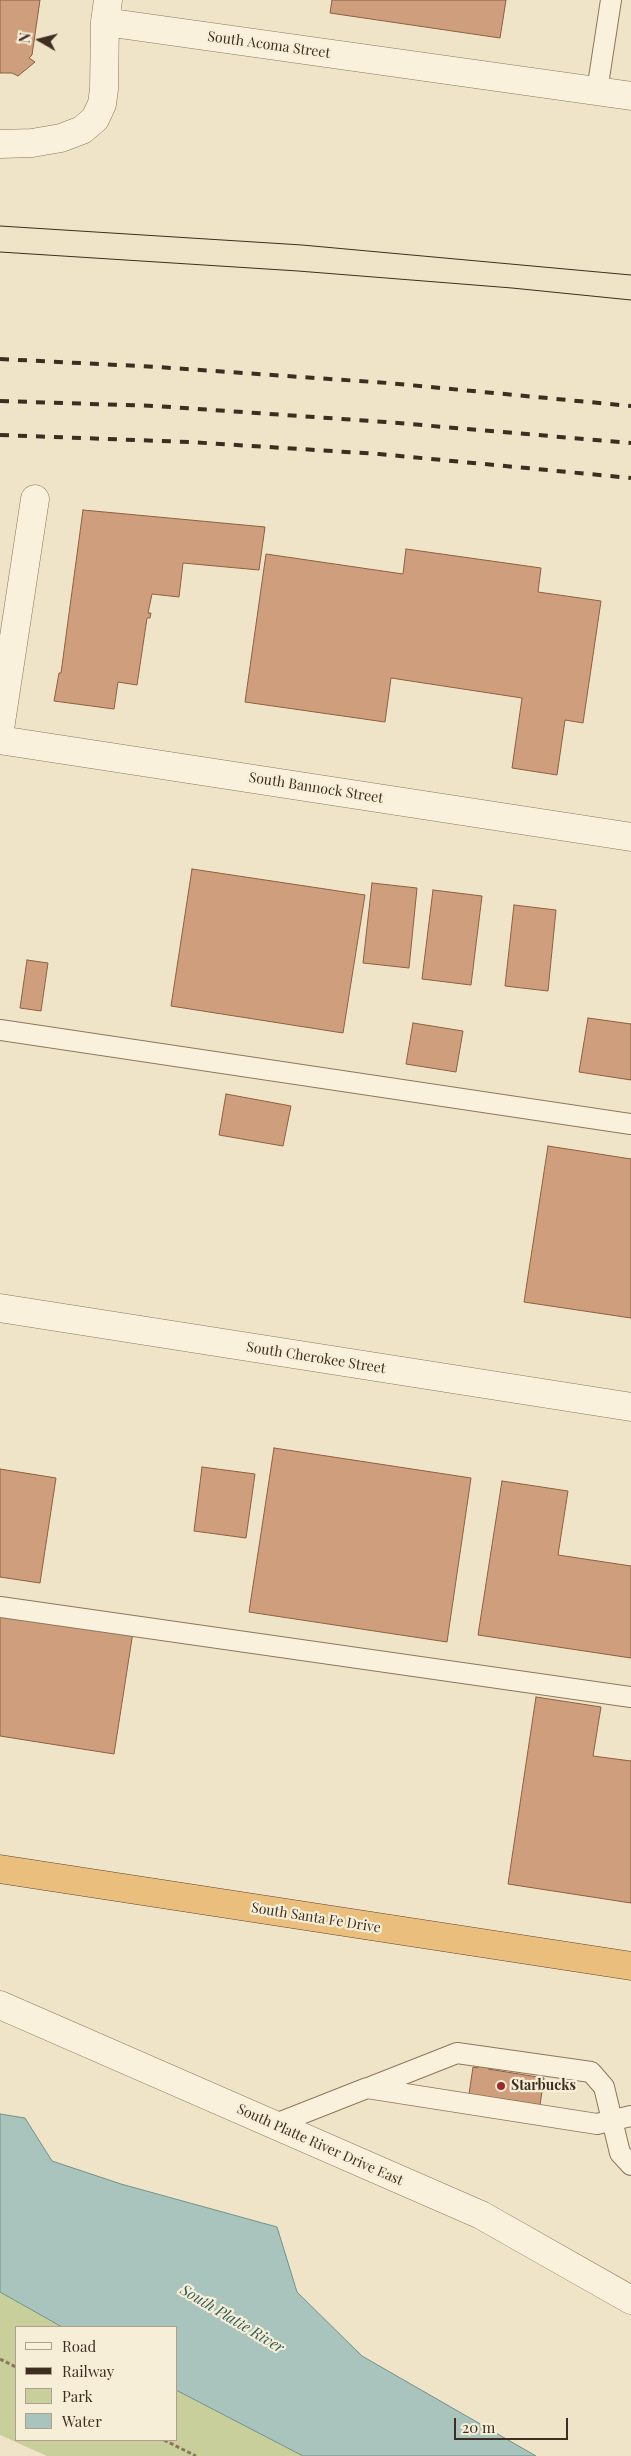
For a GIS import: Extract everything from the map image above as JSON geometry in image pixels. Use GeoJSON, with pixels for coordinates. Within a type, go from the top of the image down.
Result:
{"type":"FeatureCollection","features":[{"type":"Feature","properties":{"kind":"highway","name":"South Santa Fe Drive"},"geometry":{"type":"LineString","coordinates":[[0,1869],[631,1966]]}},
{"type":"Feature","properties":{"kind":"street","name":"South Acoma Street"},"geometry":{"type":"LineString","coordinates":[[0,144],[32,143],[61,138],[82,130],[94,119],[102,104],[104,89],[107,11],[631,96]]}},
{"type":"Feature","properties":{"kind":"street"},"geometry":{"type":"LineString","coordinates":[[0,729],[35,499]]}},
{"type":"Feature","properties":{"kind":"street","name":"South Bannock Street"},"geometry":{"type":"LineString","coordinates":[[0,740],[631,837]]}},
{"type":"Feature","properties":{"kind":"street","name":"South Cherokee Street"},"geometry":{"type":"LineString","coordinates":[[0,1308],[631,1407]]}},
{"type":"Feature","properties":{"kind":"street","name":"South Platte River Drive East"},"geometry":{"type":"LineString","coordinates":[[0,2006],[481,2215],[631,2300]]}},
{"type":"Feature","properties":{"kind":"lane"},"geometry":{"type":"LineString","coordinates":[[597,91],[611,0]]}},
{"type":"Feature","properties":{"kind":"lane"},"geometry":{"type":"LineString","coordinates":[[0,1030],[631,1124]]}},
{"type":"Feature","properties":{"kind":"lane"},"geometry":{"type":"LineString","coordinates":[[0,1607],[631,1697]]}},
{"type":"Feature","properties":{"kind":"lane"},"geometry":{"type":"LineString","coordinates":[[273,2125],[457,2053],[591,2072],[604,2087],[621,2118],[620,2153],[631,2165]]}},
{"type":"Feature","properties":{"kind":"lane"},"geometry":{"type":"LineString","coordinates":[[367,2088],[597,2124],[621,2118]]}},
{"type":"Feature","properties":{"kind":"path"},"geometry":{"type":"LineString","coordinates":[[0,2359],[15,2366]]}},
{"type":"Feature","properties":{"kind":"path"},"geometry":{"type":"LineString","coordinates":[[166,2441],[196,2456]]}},
{"type":"Feature","properties":{"kind":"green space"},"geometry":{"type":"Polygon","coordinates":[[[0,2292],[60,2326],[15,2326],[15,2441],[178,2441],[178,2391],[303,2456],[47,2456],[0,2435],[0,2292]]]}},
{"type":"Feature","properties":{"kind":"water","name":"South Platte River"},"geometry":{"type":"Polygon","coordinates":[[[0,2114],[25,2118],[52,2161],[121,2184],[277,2227],[297,2292],[362,2356],[536,2456],[303,2456],[178,2391],[178,2326],[60,2326],[0,2292],[0,2114]]]}},
{"type":"Feature","properties":{"kind":"building"},"geometry":{"type":"Polygon","coordinates":[[[0,0],[40,0],[32,55],[29,58],[35,62],[18,76],[12,73],[0,73],[0,0]]]}},
{"type":"Feature","properties":{"kind":"building"},"geometry":{"type":"Polygon","coordinates":[[[332,0],[506,0],[500,38],[330,13],[332,0]]]}},
{"type":"Feature","properties":{"kind":"building"},"geometry":{"type":"Polygon","coordinates":[[[83,510],[265,527],[259,570],[183,563],[179,597],[152,594],[148,613],[151,613],[150,618],[147,618],[137,685],[118,682],[114,709],[54,701],[59,673],[61,673],[83,510]]]}},
{"type":"Feature","properties":{"kind":"building"},"geometry":{"type":"Polygon","coordinates":[[[406,549],[541,568],[538,592],[601,601],[583,723],[565,720],[557,775],[512,768],[522,698],[391,678],[385,722],[245,702],[266,554],[403,574],[406,549]]]}},
{"type":"Feature","properties":{"kind":"building"},"geometry":{"type":"Polygon","coordinates":[[[192,869],[365,895],[343,1033],[171,1006],[192,869]]]}},
{"type":"Feature","properties":{"kind":"building"},"geometry":{"type":"Polygon","coordinates":[[[372,883],[417,888],[409,968],[363,963],[372,883]]]}},
{"type":"Feature","properties":{"kind":"building"},"geometry":{"type":"Polygon","coordinates":[[[433,890],[482,896],[471,985],[422,979],[433,890]]]}},
{"type":"Feature","properties":{"kind":"building"},"geometry":{"type":"Polygon","coordinates":[[[514,905],[556,910],[548,991],[505,986],[514,905]]]}},
{"type":"Feature","properties":{"kind":"building"},"geometry":{"type":"Polygon","coordinates":[[[27,960],[48,963],[41,1011],[20,1008],[27,960]]]}},
{"type":"Feature","properties":{"kind":"building"},"geometry":{"type":"Polygon","coordinates":[[[588,1018],[631,1024],[631,1080],[579,1072],[588,1018]]]}},
{"type":"Feature","properties":{"kind":"building"},"geometry":{"type":"Polygon","coordinates":[[[413,1023],[463,1031],[456,1072],[406,1064],[413,1023]]]}},
{"type":"Feature","properties":{"kind":"building"},"geometry":{"type":"Polygon","coordinates":[[[226,1094],[291,1106],[283,1146],[219,1135],[226,1094]]]}},
{"type":"Feature","properties":{"kind":"building"},"geometry":{"type":"Polygon","coordinates":[[[548,1146],[631,1159],[631,1318],[524,1302],[548,1146]]]}},
{"type":"Feature","properties":{"kind":"building"},"geometry":{"type":"Polygon","coordinates":[[[274,1448],[471,1478],[447,1642],[249,1612],[274,1448]]]}},
{"type":"Feature","properties":{"kind":"building"},"geometry":{"type":"Polygon","coordinates":[[[202,1467],[255,1474],[246,1538],[194,1531],[202,1467]]]}},
{"type":"Feature","properties":{"kind":"building"},"geometry":{"type":"Polygon","coordinates":[[[0,1469],[56,1478],[40,1583],[0,1577],[0,1469]]]}},
{"type":"Feature","properties":{"kind":"building"},"geometry":{"type":"Polygon","coordinates":[[[502,1481],[568,1491],[558,1555],[631,1566],[631,1658],[478,1635],[502,1481]]]}},
{"type":"Feature","properties":{"kind":"building"},"geometry":{"type":"Polygon","coordinates":[[[0,1612],[133,1632],[114,1754],[0,1736],[0,1612]]]}},
{"type":"Feature","properties":{"kind":"building"},"geometry":{"type":"Polygon","coordinates":[[[536,1697],[601,1707],[593,1756],[631,1761],[631,1903],[508,1884],[536,1697]]]}},
{"type":"Feature","properties":{"kind":"building"},"geometry":{"type":"Polygon","coordinates":[[[479,2065],[489,2067],[488,2069],[544,2078],[540,2105],[469,2094],[473,2067],[478,2068],[479,2065]]]}},
{"type":"Feature","properties":{"kind":"tram line"},"geometry":{"type":"LineString","coordinates":[[0,226],[302,245],[631,275]]}},
{"type":"Feature","properties":{"kind":"tram line"},"geometry":{"type":"LineString","coordinates":[[0,252],[298,271],[512,288],[631,300]]}},
{"type":"Feature","properties":{"kind":"railway"},"geometry":{"type":"LineString","coordinates":[[0,359],[158,367],[388,383],[631,406]]}},
{"type":"Feature","properties":{"kind":"railway"},"geometry":{"type":"LineString","coordinates":[[0,401],[156,406],[386,422],[631,443]]}},
{"type":"Feature","properties":{"kind":"railway"},"geometry":{"type":"LineString","coordinates":[[0,435],[189,442],[379,454],[631,478]]}},
{"type":"Feature","properties":{"kind":"place","name":"Starbucks"},"geometry":{"type":"Point","coordinates":[501,2086]}}]}
